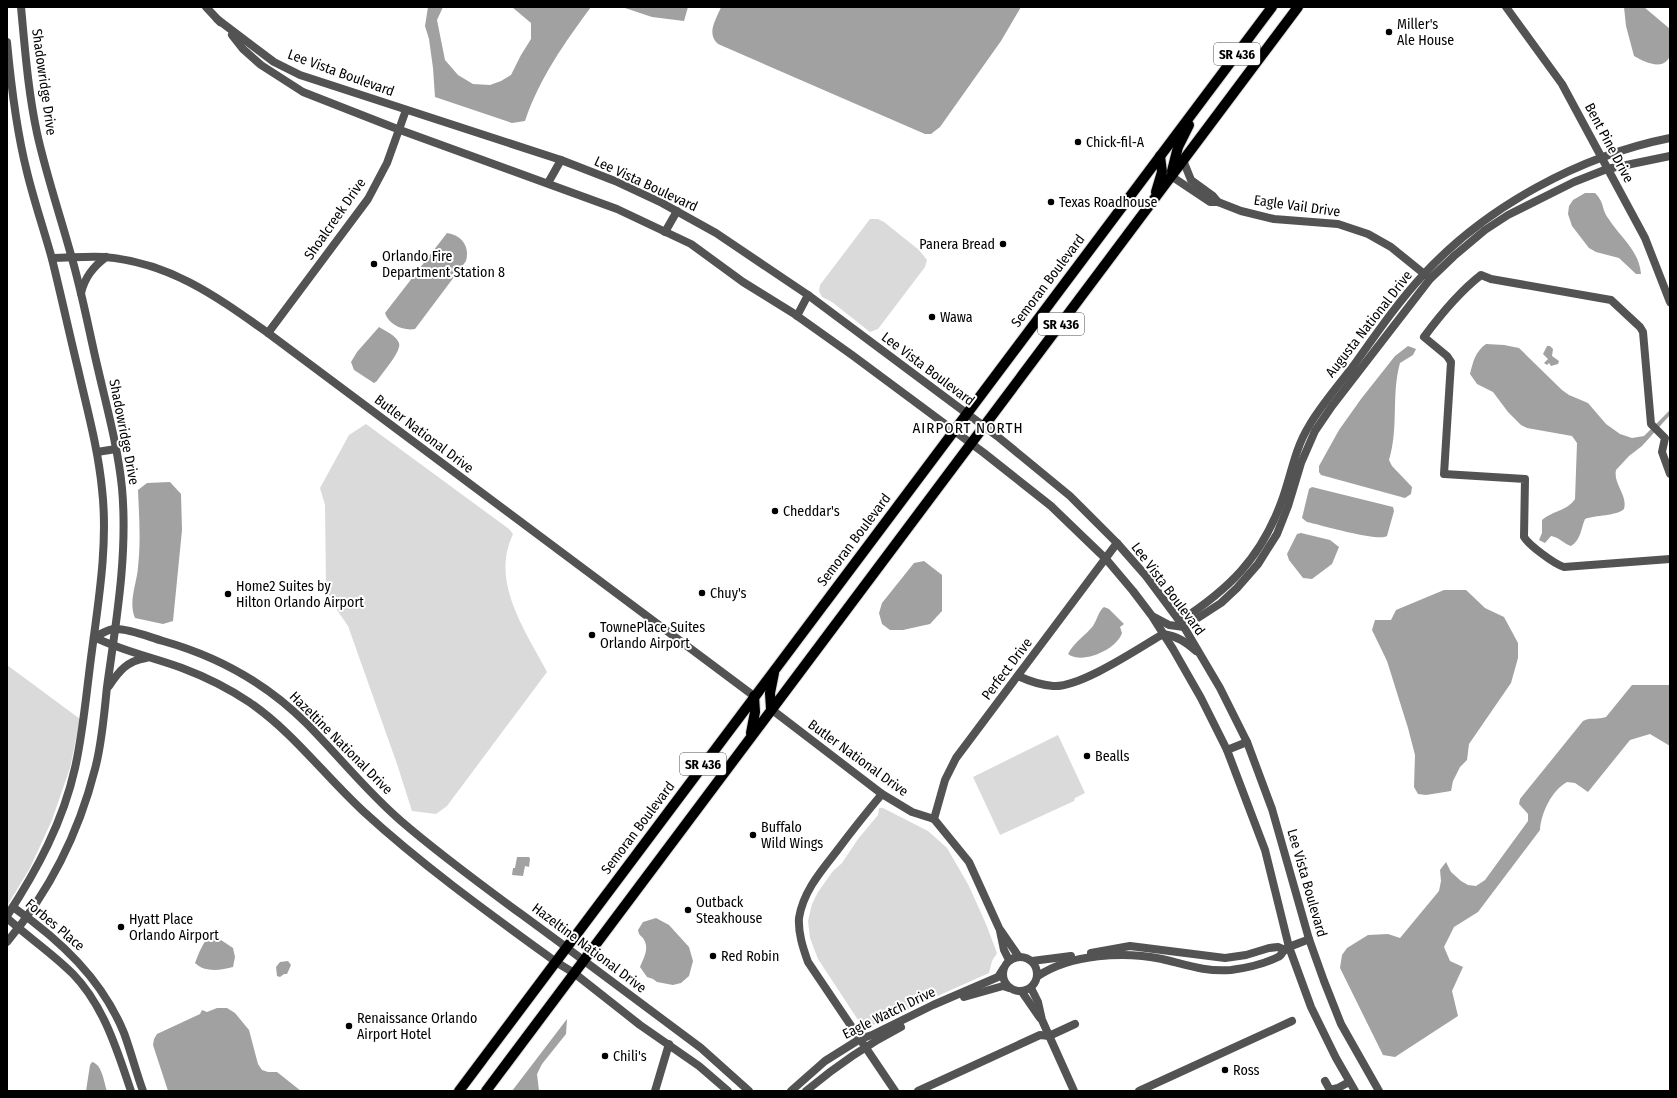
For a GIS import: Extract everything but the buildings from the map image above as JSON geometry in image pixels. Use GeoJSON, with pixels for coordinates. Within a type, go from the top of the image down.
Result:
{"type":"FeatureCollection","features":[{"type":"Feature","properties":{"kind":"main road","name":"Semoran Boulevard"},"geometry":{"type":"LineString","coordinates":[[460,1091],[754,696],[1272,7]]}},
{"type":"Feature","properties":{"kind":"main road","name":"SR 436"},"geometry":{"type":"LineString","coordinates":[[486,1091],[1298,7]]}},
{"type":"Feature","properties":{"kind":"main road"},"geometry":{"type":"LineString","coordinates":[[1171,176],[1178,147],[1202,100]]}},
{"type":"Feature","properties":{"kind":"main road"},"geometry":{"type":"LineString","coordinates":[[1150,205],[1159,185],[1162,172],[1160,156]]}},
{"type":"Feature","properties":{"kind":"main road"},"geometry":{"type":"LineString","coordinates":[[771,709],[770,693],[776,668]]}},
{"type":"Feature","properties":{"kind":"main road"},"geometry":{"type":"LineString","coordinates":[[750,737],[755,712],[754,696]]}},
{"type":"Feature","properties":{"kind":"street","name":"Shadowridge Drive"},"geometry":{"type":"LineString","coordinates":[[7,942],[27,917],[61,860],[90,789],[100,743],[113,647],[122,564],[124,526],[122,488],[116,449],[81,294],[38,136],[30,99],[22,7]]}},
{"type":"Feature","properties":{"kind":"street","name":"Lee Vista Boulevard"},"geometry":{"type":"LineString","coordinates":[[206,7],[243,49],[261,65],[289,84],[315,98],[617,209],[691,244],[743,282],[797,316],[852,355],[971,443],[1051,506],[1106,559],[1152,616],[1195,685],[1227,750],[1265,850],[1287,949],[1311,1007],[1355,1091]]}},
{"type":"Feature","properties":{"kind":"street","name":"Bent Pine Drive"},"geometry":{"type":"LineString","coordinates":[[1506,7],[1562,84],[1645,238],[1670,302]]}},
{"type":"Feature","properties":{"kind":"street","name":"Lee Vista Boulevard"},"geometry":{"type":"LineString","coordinates":[[217,19],[274,62],[300,75],[561,160],[615,181],[677,211],[760,261],[808,295],[984,426],[1070,496],[1117,543],[1146,576],[1182,624],[1220,688],[1247,742],[1272,809],[1309,939],[1341,1024],[1379,1091]]}},
{"type":"Feature","properties":{"kind":"street"},"geometry":{"type":"LineString","coordinates":[[7,42],[13,97],[22,152],[52,258],[97,452],[102,490],[104,526],[94,637],[80,745],[60,818],[43,856],[7,917]]}},
{"type":"Feature","properties":{"kind":"street","name":"Shoalcreek Drive"},"geometry":{"type":"LineString","coordinates":[[268,333],[368,199],[387,163],[406,110]]}},
{"type":"Feature","properties":{"kind":"street","name":"Augusta National Drive"},"geometry":{"type":"LineString","coordinates":[[1182,624],[1221,603],[1237,588],[1258,564],[1277,534],[1288,506],[1301,463],[1315,431],[1427,276],[1452,247],[1486,220],[1542,184],[1639,144],[1670,138]]}},
{"type":"Feature","properties":{"kind":"street","name":"Augusta National Drive"},"geometry":{"type":"LineString","coordinates":[[1427,276],[1485,230],[1508,215],[1574,182],[1607,168],[1670,156]]}},
{"type":"Feature","properties":{"kind":"street"},"geometry":{"type":"LineString","coordinates":[[548,183],[561,160]]}},
{"type":"Feature","properties":{"kind":"street","name":"Eagle Vail Drive"},"geometry":{"type":"LineString","coordinates":[[1183,160],[1191,180],[1214,196],[1218,202]]}},
{"type":"Feature","properties":{"kind":"street","name":"Eagle Vail Drive"},"geometry":{"type":"LineString","coordinates":[[1171,176],[1210,202],[1218,202],[1241,211],[1274,219],[1338,224],[1368,234],[1388,246],[1427,276]]}},
{"type":"Feature","properties":{"kind":"street"},"geometry":{"type":"LineString","coordinates":[[665,232],[677,211]]}},
{"type":"Feature","properties":{"kind":"street","name":"Butler National Drive"},"geometry":{"type":"LineString","coordinates":[[52,258],[106,257],[142,264],[174,274],[217,297],[268,333],[754,696]]}},
{"type":"Feature","properties":{"kind":"street"},"geometry":{"type":"LineString","coordinates":[[81,294],[83,285],[90,272],[106,257]]}},
{"type":"Feature","properties":{"kind":"street"},"geometry":{"type":"LineString","coordinates":[[1670,474],[1662,452],[1665,438],[1651,424],[1643,332],[1640,327],[1611,300],[1491,279],[1481,275],[1453,300],[1424,337],[1447,356],[1451,362],[1444,474],[1525,479],[1524,537],[1527,543],[1558,565],[1564,567],[1670,559]]}},
{"type":"Feature","properties":{"kind":"street"},"geometry":{"type":"LineString","coordinates":[[797,316],[808,295]]}},
{"type":"Feature","properties":{"kind":"street"},"geometry":{"type":"LineString","coordinates":[[97,452],[116,449]]}},
{"type":"Feature","properties":{"kind":"street","name":"Perfect Drive"},"geometry":{"type":"LineString","coordinates":[[934,819],[945,780],[956,758],[1117,543]]}},
{"type":"Feature","properties":{"kind":"street"},"geometry":{"type":"LineString","coordinates":[[1152,616],[1169,625],[1182,624]]}},
{"type":"Feature","properties":{"kind":"street"},"geometry":{"type":"LineString","coordinates":[[94,637],[115,628]]}},
{"type":"Feature","properties":{"kind":"street","name":"Hazeltine National Drive"},"geometry":{"type":"LineString","coordinates":[[115,628],[172,643],[203,654],[243,674],[272,694],[305,722],[368,789],[398,818],[437,851],[701,1048],[749,1091]]}},
{"type":"Feature","properties":{"kind":"street"},"geometry":{"type":"LineString","coordinates":[[1018,676],[1030,681],[1054,686],[1073,683],[1103,669],[1164,634],[1172,635],[1185,641],[1202,656]]}},
{"type":"Feature","properties":{"kind":"street","name":"Hazeltine National Drive"},"geometry":{"type":"LineString","coordinates":[[94,637],[113,647],[182,668],[207,678],[231,691],[259,710],[285,731],[332,781],[387,833],[433,871],[556,962],[574,973],[640,1025],[669,1044],[698,1066],[728,1091]]}},
{"type":"Feature","properties":{"kind":"street"},"geometry":{"type":"LineString","coordinates":[[107,687],[125,666],[133,661],[146,657]]}},
{"type":"Feature","properties":{"kind":"street","name":"Butler National Drive"},"geometry":{"type":"LineString","coordinates":[[771,709],[882,794],[912,812],[934,819]]}},
{"type":"Feature","properties":{"kind":"street"},"geometry":{"type":"LineString","coordinates":[[1227,750],[1247,742]]}},
{"type":"Feature","properties":{"kind":"street"},"geometry":{"type":"LineString","coordinates":[[882,794],[861,819],[815,881],[803,902],[799,918],[800,939],[808,962],[895,1091]]}},
{"type":"Feature","properties":{"kind":"street"},"geometry":{"type":"LineString","coordinates":[[934,819],[969,862],[999,928],[1020,957]]}},
{"type":"Feature","properties":{"kind":"street","name":"Forbes Place"},"geometry":{"type":"LineString","coordinates":[[13,907],[51,935],[73,955],[105,997],[124,1034],[143,1091]]}},
{"type":"Feature","properties":{"kind":"street","name":"Forbes Place"},"geometry":{"type":"LineString","coordinates":[[7,917],[18,928],[61,963],[88,992],[108,1027],[131,1091]]}},
{"type":"Feature","properties":{"kind":"street"},"geometry":{"type":"LineString","coordinates":[[999,928],[1004,950],[1009,960],[1020,957],[1032,961],[1130,946],[1225,958],[1246,955],[1269,948],[1278,947],[1287,949]]}},
{"type":"Feature","properties":{"kind":"street"},"geometry":{"type":"LineString","coordinates":[[1042,1020],[1022,992],[1031,988],[1038,976],[1049,968],[1073,960],[1128,955],[1160,959],[1207,971],[1231,970],[1250,967],[1280,956],[1287,949],[1309,939]]}},
{"type":"Feature","properties":{"kind":"street","name":"Eagle Watch Drive"},"geometry":{"type":"LineString","coordinates":[[792,1091],[825,1061],[860,1039],[872,1035],[933,1005],[998,978],[1009,960]]}},
{"type":"Feature","properties":{"kind":"street"},"geometry":{"type":"LineString","coordinates":[[1032,961],[1037,970],[1038,976]]}},
{"type":"Feature","properties":{"kind":"street"},"geometry":{"type":"LineString","coordinates":[[1003,969],[1003,980],[1009,988]]}},
{"type":"Feature","properties":{"kind":"street","name":"Eagle Watch Drive"},"geometry":{"type":"LineString","coordinates":[[806,1091],[828,1072],[865,1047],[933,1010],[960,998],[1003,986],[1022,992]]}},
{"type":"Feature","properties":{"kind":"street"},"geometry":{"type":"LineString","coordinates":[[1031,988],[1038,1002],[1042,1020],[1074,1091]]}},
{"type":"Feature","properties":{"kind":"street"},"geometry":{"type":"LineString","coordinates":[[1139,1091],[1292,1021]]}},
{"type":"Feature","properties":{"kind":"street"},"geometry":{"type":"LineString","coordinates":[[918,1091],[1040,1035],[1049,1036],[1075,1024]]}},
{"type":"Feature","properties":{"kind":"street"},"geometry":{"type":"LineString","coordinates":[[654,1091],[669,1044]]}},
{"type":"Feature","properties":{"kind":"street"},"geometry":{"type":"LineString","coordinates":[[1325,1082],[1329,1090],[1338,1088],[1349,1082]]}},
{"type":"Feature","properties":{"kind":"shaded area"},"geometry":{"type":"Polygon","coordinates":[[[428,7],[443,7],[437,20],[445,60],[458,75],[473,84],[490,85],[511,75],[531,39],[531,23],[512,7],[591,7],[562,47],[545,76],[525,121],[512,123],[435,97],[429,39],[425,26],[428,7]]]}},
{"type":"Feature","properties":{"kind":"shaded area"},"geometry":{"type":"Polygon","coordinates":[[[622,7],[688,7],[684,21],[652,17],[622,7]]]}},
{"type":"Feature","properties":{"kind":"shaded area"},"geometry":{"type":"Polygon","coordinates":[[[721,7],[1021,7],[1001,41],[940,127],[931,134],[925,134],[718,44],[714,40],[712,31],[721,7]]]}},
{"type":"Feature","properties":{"kind":"shaded area"},"geometry":{"type":"Polygon","coordinates":[[[1624,7],[1644,7],[1670,29],[1671,52],[1664,63],[1648,63],[1634,56],[1626,26],[1624,7]]]}},
{"type":"Feature","properties":{"kind":"shaded area"},"geometry":{"type":"Polygon","coordinates":[[[1585,193],[1595,193],[1598,197],[1608,218],[1637,258],[1640,265],[1641,274],[1636,274],[1619,258],[1596,252],[1589,248],[1572,226],[1568,214],[1569,206],[1573,200],[1585,193]]]}},
{"type":"Feature","properties":{"kind":"shaded area"},"geometry":{"type":"Polygon","coordinates":[[[870,219],[878,219],[884,222],[919,250],[927,260],[925,267],[878,329],[870,332],[832,302],[822,297],[819,291],[820,285],[870,219]]]}},
{"type":"Feature","properties":{"kind":"shaded area"},"geometry":{"type":"Polygon","coordinates":[[[447,233],[457,236],[464,242],[467,251],[466,261],[415,329],[401,328],[393,324],[385,313],[447,233]]]}},
{"type":"Feature","properties":{"kind":"shaded area"},"geometry":{"type":"Polygon","coordinates":[[[379,327],[398,340],[399,347],[391,362],[374,383],[354,370],[351,362],[357,352],[379,327]]]}},
{"type":"Feature","properties":{"kind":"shaded area"},"geometry":{"type":"Polygon","coordinates":[[[1486,344],[1519,348],[1562,390],[1569,395],[1588,403],[1606,424],[1620,434],[1632,438],[1644,436],[1670,410],[1670,415],[1642,446],[1629,456],[1616,470],[1617,480],[1624,499],[1624,509],[1616,513],[1585,519],[1577,541],[1571,546],[1551,536],[1545,543],[1539,540],[1542,533],[1542,520],[1564,509],[1575,499],[1577,443],[1572,436],[1527,428],[1521,425],[1508,412],[1493,392],[1477,384],[1470,374],[1473,361],[1482,347],[1486,344]]]}},
{"type":"Feature","properties":{"kind":"shaded area"},"geometry":{"type":"Polygon","coordinates":[[[1408,346],[1416,349],[1413,355],[1400,363],[1397,375],[1394,435],[1389,460],[1392,466],[1412,487],[1411,494],[1405,498],[1321,475],[1319,472],[1319,466],[1339,430],[1395,356],[1408,346]]]}},
{"type":"Feature","properties":{"kind":"shaded area"},"geometry":{"type":"Polygon","coordinates":[[[1547,346],[1550,346],[1553,349],[1552,356],[1559,361],[1558,364],[1551,366],[1549,363],[1547,365],[1544,363],[1548,359],[1543,354],[1547,346]]]}},
{"type":"Feature","properties":{"kind":"shaded area"},"geometry":{"type":"Polygon","coordinates":[[[366,424],[509,529],[513,534],[507,552],[506,570],[508,588],[513,605],[521,623],[547,672],[447,806],[436,814],[412,811],[348,626],[331,601],[326,586],[325,505],[320,488],[349,435],[366,424]]]}},
{"type":"Feature","properties":{"kind":"shaded area"},"geometry":{"type":"Polygon","coordinates":[[[170,482],[181,494],[182,530],[173,621],[163,624],[135,618],[132,606],[139,548],[140,528],[138,490],[147,483],[170,482]]]}},
{"type":"Feature","properties":{"kind":"shaded area"},"geometry":{"type":"Polygon","coordinates":[[[1312,487],[1393,507],[1394,511],[1387,536],[1373,537],[1361,535],[1307,522],[1302,518],[1309,489],[1312,487]]]}},
{"type":"Feature","properties":{"kind":"shaded area"},"geometry":{"type":"Polygon","coordinates":[[[1301,533],[1330,540],[1339,547],[1332,564],[1312,579],[1303,578],[1289,560],[1287,554],[1297,534],[1301,533]]]}},
{"type":"Feature","properties":{"kind":"shaded area"},"geometry":{"type":"Polygon","coordinates":[[[924,561],[942,575],[942,611],[930,624],[903,630],[890,630],[882,624],[879,613],[882,603],[914,563],[924,561]]]}},
{"type":"Feature","properties":{"kind":"shaded area"},"geometry":{"type":"Polygon","coordinates":[[[1444,590],[1466,590],[1485,608],[1504,617],[1518,643],[1518,658],[1511,683],[1469,744],[1467,760],[1460,767],[1453,781],[1451,791],[1426,795],[1418,794],[1414,787],[1415,755],[1408,728],[1387,661],[1372,630],[1375,620],[1391,620],[1396,610],[1444,590]]]}},
{"type":"Feature","properties":{"kind":"shaded area"},"geometry":{"type":"Polygon","coordinates":[[[1104,607],[1109,609],[1124,624],[1120,627],[1122,633],[1119,639],[1114,645],[1099,654],[1082,658],[1074,657],[1068,654],[1073,646],[1093,626],[1104,607]]]}},
{"type":"Feature","properties":{"kind":"shaded area"},"geometry":{"type":"Polygon","coordinates":[[[7,665],[80,719],[70,768],[52,820],[30,868],[7,906],[7,665]]]}},
{"type":"Feature","properties":{"kind":"shaded area"},"geometry":{"type":"Polygon","coordinates":[[[1632,685],[1670,685],[1670,746],[1650,734],[1630,740],[1588,792],[1575,783],[1567,782],[1557,790],[1545,809],[1540,830],[1478,912],[1454,927],[1444,947],[1450,961],[1463,967],[1452,991],[1458,1016],[1395,1057],[1383,1055],[1340,968],[1342,955],[1347,948],[1368,935],[1388,934],[1400,938],[1439,891],[1441,881],[1440,870],[1446,862],[1451,872],[1468,885],[1476,886],[1485,880],[1528,821],[1528,814],[1519,804],[1520,799],[1583,721],[1606,717],[1632,685]]]}},
{"type":"Feature","properties":{"kind":"shaded area"},"geometry":{"type":"Polygon","coordinates":[[[1058,735],[1085,793],[1075,798],[1074,801],[1000,835],[973,777],[1058,735]]]}},
{"type":"Feature","properties":{"kind":"shaded area"},"geometry":{"type":"Polygon","coordinates":[[[879,808],[883,808],[928,831],[947,848],[969,886],[997,953],[992,961],[989,973],[864,1029],[818,959],[810,938],[808,921],[812,904],[818,892],[878,815],[879,808]]]}},
{"type":"Feature","properties":{"kind":"shaded area"},"geometry":{"type":"Polygon","coordinates":[[[517,857],[529,857],[530,859],[529,867],[525,866],[523,876],[512,875],[517,857]]]}},
{"type":"Feature","properties":{"kind":"shaded area"},"geometry":{"type":"Polygon","coordinates":[[[656,918],[669,925],[689,947],[693,961],[689,976],[681,983],[673,985],[657,982],[647,977],[640,967],[646,952],[646,945],[638,930],[643,922],[656,918]]]}},
{"type":"Feature","properties":{"kind":"shaded area"},"geometry":{"type":"Polygon","coordinates":[[[212,934],[233,948],[235,957],[233,967],[213,970],[203,968],[195,963],[204,944],[212,934]]]}},
{"type":"Feature","properties":{"kind":"shaded area"},"geometry":{"type":"Polygon","coordinates":[[[288,961],[291,965],[287,974],[280,977],[277,976],[276,967],[280,962],[288,961]]]}},
{"type":"Feature","properties":{"kind":"shaded area"},"geometry":{"type":"Polygon","coordinates":[[[217,1008],[227,1008],[235,1013],[249,1030],[258,1064],[262,1070],[277,1072],[301,1091],[168,1091],[153,1045],[154,1039],[157,1034],[200,1014],[202,1010],[207,1012],[217,1008]]]}},
{"type":"Feature","properties":{"kind":"shaded area"},"geometry":{"type":"Polygon","coordinates":[[[567,1019],[566,1034],[542,1064],[537,1074],[539,1091],[512,1091],[567,1019]]]}},
{"type":"Feature","properties":{"kind":"shaded area"},"geometry":{"type":"Polygon","coordinates":[[[92,1062],[98,1066],[104,1078],[107,1091],[86,1091],[90,1065],[92,1062]]]}},
{"type":"Feature","properties":{"kind":"place","name":"Miller's Ale House"},"geometry":{"type":"Point","coordinates":[1389,32]}},
{"type":"Feature","properties":{"kind":"place","name":"Chick-fil-A"},"geometry":{"type":"Point","coordinates":[1078,142]}},
{"type":"Feature","properties":{"kind":"place","name":"Texas Roadhouse"},"geometry":{"type":"Point","coordinates":[1051,202]}},
{"type":"Feature","properties":{"kind":"place","name":"Panera Bread"},"geometry":{"type":"Point","coordinates":[1003,244]}},
{"type":"Feature","properties":{"kind":"place","name":"Orlando Fire Department Station 8"},"geometry":{"type":"Point","coordinates":[374,264]}},
{"type":"Feature","properties":{"kind":"place","name":"Wawa"},"geometry":{"type":"Point","coordinates":[932,317]}},
{"type":"Feature","properties":{"kind":"place","name":"Cheddar's"},"geometry":{"type":"Point","coordinates":[775,511]}},
{"type":"Feature","properties":{"kind":"place","name":"Chuy's"},"geometry":{"type":"Point","coordinates":[702,593]}},
{"type":"Feature","properties":{"kind":"place","name":"Home2 Suites by Hilton Orlando Airport"},"geometry":{"type":"Point","coordinates":[228,594]}},
{"type":"Feature","properties":{"kind":"place","name":"TownePlace Suites Orlando Airport"},"geometry":{"type":"Point","coordinates":[592,635]}},
{"type":"Feature","properties":{"kind":"place","name":"Bealls"},"geometry":{"type":"Point","coordinates":[1087,756]}},
{"type":"Feature","properties":{"kind":"place","name":"Buffalo Wild Wings"},"geometry":{"type":"Point","coordinates":[753,835]}},
{"type":"Feature","properties":{"kind":"place","name":"Outback Steakhouse"},"geometry":{"type":"Point","coordinates":[688,910]}},
{"type":"Feature","properties":{"kind":"place","name":"Hyatt Place Orlando Airport"},"geometry":{"type":"Point","coordinates":[121,927]}},
{"type":"Feature","properties":{"kind":"place","name":"Red Robin"},"geometry":{"type":"Point","coordinates":[713,956]}},
{"type":"Feature","properties":{"kind":"place","name":"Renaissance Orlando Airport Hotel"},"geometry":{"type":"Point","coordinates":[349,1026]}},
{"type":"Feature","properties":{"kind":"place","name":"Chili's"},"geometry":{"type":"Point","coordinates":[605,1056]}},
{"type":"Feature","properties":{"kind":"place","name":"Ross"},"geometry":{"type":"Point","coordinates":[1225,1070]}},
{"type":"Feature","properties":{"kind":"district","name":"AIRPORT NORTH"},"geometry":{"type":"Point","coordinates":[968,428]}}]}
